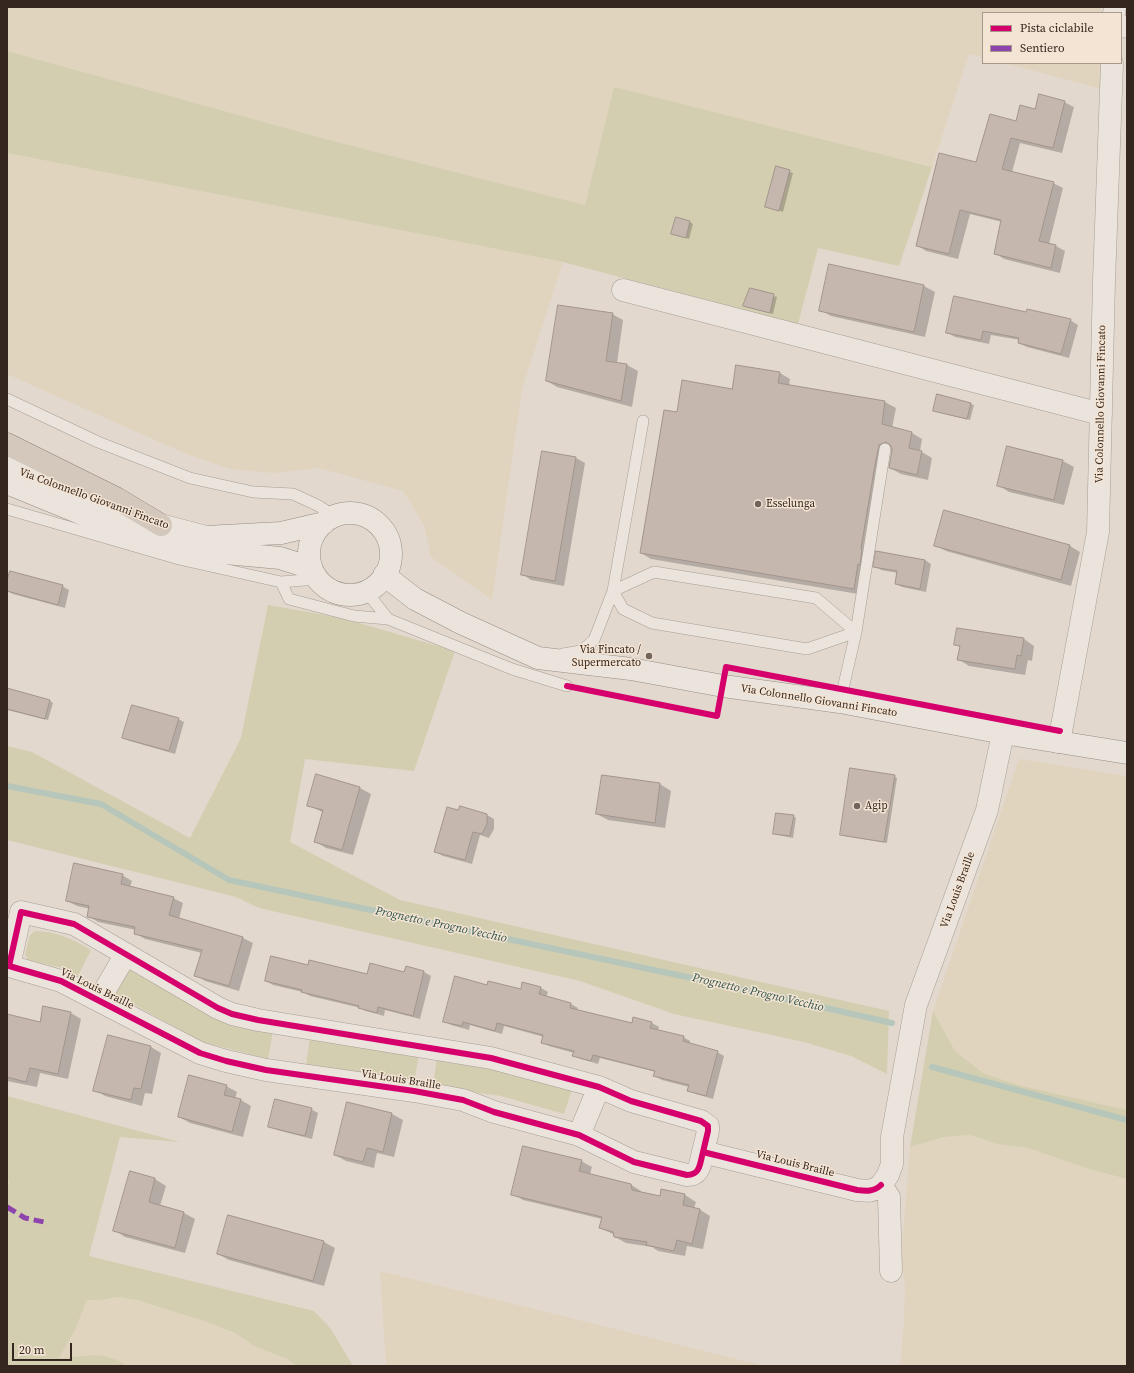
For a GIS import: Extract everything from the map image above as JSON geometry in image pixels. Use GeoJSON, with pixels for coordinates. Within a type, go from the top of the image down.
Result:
{"type":"FeatureCollection","features":[{"type":"Feature","properties":{"kind":"highway"},"geometry":{"type":"LineString","coordinates":[[7,444],[116,498],[161,525]]}},
{"type":"Feature","properties":{"kind":"street","name":"Via Colonnello Giovanni Fincato"},"geometry":{"type":"LineString","coordinates":[[1058,742],[1098,532],[1107,172],[1112,64]]}},
{"type":"Feature","properties":{"kind":"street"},"geometry":{"type":"LineString","coordinates":[[623,290],[1101,414]]}},
{"type":"Feature","properties":{"kind":"street","name":"Via Colonnello Giovanni Fincato"},"geometry":{"type":"LineString","coordinates":[[7,466],[161,525],[206,537],[281,533],[329,520],[346,513],[362,515],[376,523],[382,529],[387,538],[390,552],[389,563],[384,575],[376,585],[366,591],[356,594],[340,594],[330,590],[314,574],[280,558],[225,553],[156,539],[100,521],[7,483]]}},
{"type":"Feature","properties":{"kind":"street"},"geometry":{"type":"LineString","coordinates":[[314,574],[309,560],[310,544],[318,529],[329,520]]}},
{"type":"Feature","properties":{"kind":"street","name":"Via Colonnello Giovanni Fincato"},"geometry":{"type":"LineString","coordinates":[[384,575],[415,599],[461,623],[538,658],[631,669],[723,686],[840,702],[1003,734],[1127,753]]}},
{"type":"Feature","properties":{"kind":"street","name":"Via Louis Braille"},"geometry":{"type":"LineString","coordinates":[[703,1152],[857,1190],[869,1191],[881,1185],[888,1175],[892,1164],[892,1136],[916,1005],[987,810],[1003,734]]}},
{"type":"Feature","properties":{"kind":"street","name":"Via Louis Braille"},"geometry":{"type":"LineString","coordinates":[[21,912],[74,924],[126,954],[218,1008],[232,1014],[303,1028],[491,1058],[599,1087],[631,1101],[705,1123],[708,1126],[708,1130],[698,1170],[692,1175],[687,1175],[634,1162],[579,1136],[494,1112],[463,1100],[414,1091],[266,1070],[226,1062],[200,1053],[61,981],[9,966],[21,912]]}},
{"type":"Feature","properties":{"kind":"street"},"geometry":{"type":"LineString","coordinates":[[99,1000],[126,954]]}},
{"type":"Feature","properties":{"kind":"street"},"geometry":{"type":"LineString","coordinates":[[579,1136],[599,1087]]}},
{"type":"Feature","properties":{"kind":"street"},"geometry":{"type":"LineString","coordinates":[[881,1185],[889,1197],[891,1271]]}},
{"type":"Feature","properties":{"kind":"lane"},"geometry":{"type":"LineString","coordinates":[[7,399],[98,442],[190,478],[253,492],[293,494],[319,506],[329,520]]}},
{"type":"Feature","properties":{"kind":"lane"},"geometry":{"type":"LineString","coordinates":[[538,658],[582,651],[594,640],[612,591],[643,421]]}},
{"type":"Feature","properties":{"kind":"lane"},"geometry":{"type":"LineString","coordinates":[[840,702],[856,632],[885,449]]}},
{"type":"Feature","properties":{"kind":"lane"},"geometry":{"type":"LineString","coordinates":[[7,509],[179,559],[281,582],[314,574]]}},
{"type":"Feature","properties":{"kind":"lane"},"geometry":{"type":"LineString","coordinates":[[612,591],[654,572],[808,596],[816,598],[856,632]]}},
{"type":"Feature","properties":{"kind":"lane"},"geometry":{"type":"LineString","coordinates":[[281,582],[289,599],[354,616],[388,619],[512,668],[568,686]]}},
{"type":"Feature","properties":{"kind":"lane"},"geometry":{"type":"LineString","coordinates":[[366,591],[388,619]]}},
{"type":"Feature","properties":{"kind":"lane"},"geometry":{"type":"LineString","coordinates":[[612,591],[623,609],[652,624],[808,649],[856,632]]}},
{"type":"Feature","properties":{"kind":"shaded area"},"geometry":{"type":"Polygon","coordinates":[[[7,7],[1101,7],[1101,12],[982,12],[982,57],[969,54],[932,167],[614,88],[585,205],[333,141],[7,51],[7,7]]]}},
{"type":"Feature","properties":{"kind":"shaded area"},"geometry":{"type":"Polygon","coordinates":[[[7,51],[333,141],[585,205],[614,87],[932,167],[899,266],[818,248],[798,324],[563,262],[7,153],[7,51]]]}},
{"type":"Feature","properties":{"kind":"shaded area"},"geometry":{"type":"Polygon","coordinates":[[[1009,64],[1101,64],[1101,89],[1009,64]]]}},
{"type":"Feature","properties":{"kind":"shaded area"},"geometry":{"type":"Polygon","coordinates":[[[7,153],[563,262],[522,389],[492,600],[431,557],[424,525],[403,491],[319,468],[273,473],[230,469],[184,453],[7,374],[7,153]]]}},
{"type":"Feature","properties":{"kind":"shaded area"},"geometry":{"type":"Polygon","coordinates":[[[268,605],[342,618],[455,651],[414,771],[305,759],[290,842],[400,900],[889,1011],[887,1074],[851,1056],[804,1042],[674,1014],[580,981],[259,908],[236,897],[7,840],[7,746],[32,752],[190,838],[241,738],[268,605]]]}},
{"type":"Feature","properties":{"kind":"shaded area"},"geometry":{"type":"Polygon","coordinates":[[[1019,759],[1127,776],[1127,1110],[1018,1085],[983,1073],[955,1051],[933,1011],[1019,759]]]}},
{"type":"Feature","properties":{"kind":"shaded area"},"geometry":{"type":"Polygon","coordinates":[[[35,931],[43,931],[64,937],[91,950],[78,976],[62,968],[28,960],[25,954],[30,935],[35,931]]]}},
{"type":"Feature","properties":{"kind":"shaded area"},"geometry":{"type":"Polygon","coordinates":[[[126,968],[211,1015],[273,1031],[268,1059],[203,1042],[110,992],[126,968]]]}},
{"type":"Feature","properties":{"kind":"shaded area"},"geometry":{"type":"Polygon","coordinates":[[[933,1011],[955,1051],[983,1073],[1018,1085],[1127,1110],[1127,1179],[1089,1169],[1028,1148],[997,1144],[970,1135],[944,1137],[910,1147],[933,1011]]]}},
{"type":"Feature","properties":{"kind":"shaded area"},"geometry":{"type":"Polygon","coordinates":[[[310,1037],[419,1055],[414,1083],[306,1065],[310,1037]]]}},
{"type":"Feature","properties":{"kind":"shaded area"},"geometry":{"type":"Polygon","coordinates":[[[437,1057],[504,1067],[572,1090],[564,1114],[501,1096],[433,1087],[437,1057]]]}},
{"type":"Feature","properties":{"kind":"shaded area"},"geometry":{"type":"Polygon","coordinates":[[[7,1096],[180,1142],[120,1137],[89,1256],[314,1311],[331,1329],[353,1366],[297,1366],[287,1359],[254,1346],[235,1333],[210,1323],[137,1300],[118,1297],[100,1300],[87,1300],[75,1330],[59,1358],[92,1355],[115,1359],[124,1364],[122,1366],[7,1366],[7,1189],[9,1182],[7,1179],[7,1096]]]}},
{"type":"Feature","properties":{"kind":"shaded area"},"geometry":{"type":"Polygon","coordinates":[[[970,1135],[997,1144],[1028,1148],[1089,1169],[1127,1179],[1127,1366],[900,1366],[905,1286],[901,1260],[910,1147],[944,1137],[970,1135]]]}},
{"type":"Feature","properties":{"kind":"shaded area"},"geometry":{"type":"Polygon","coordinates":[[[380,1271],[765,1366],[386,1366],[380,1271]]]}},
{"type":"Feature","properties":{"kind":"shaded area"},"geometry":{"type":"Polygon","coordinates":[[[118,1297],[137,1300],[210,1323],[235,1333],[254,1346],[287,1359],[297,1366],[122,1366],[123,1364],[59,1358],[75,1330],[87,1300],[100,1300],[118,1297]]]}},
{"type":"Feature","properties":{"kind":"building"},"geometry":{"type":"Polygon","coordinates":[[[1039,94],[1065,101],[1053,148],[1011,138],[1002,169],[1054,182],[1039,241],[1056,245],[1051,268],[994,254],[1001,220],[960,210],[949,254],[916,246],[939,153],[976,162],[990,114],[1016,121],[1020,105],[1035,109],[1039,94]]]}},
{"type":"Feature","properties":{"kind":"building"},"geometry":{"type":"Polygon","coordinates":[[[776,166],[790,170],[779,211],[765,207],[776,166]]]}},
{"type":"Feature","properties":{"kind":"building"},"geometry":{"type":"Polygon","coordinates":[[[676,217],[690,221],[686,238],[671,234],[676,217]]]}},
{"type":"Feature","properties":{"kind":"building"},"geometry":{"type":"Polygon","coordinates":[[[829,264],[924,285],[914,332],[819,311],[829,264]]]}},
{"type":"Feature","properties":{"kind":"building"},"geometry":{"type":"Polygon","coordinates":[[[750,288],[774,294],[770,313],[743,306],[750,288]]]}},
{"type":"Feature","properties":{"kind":"building"},"geometry":{"type":"Polygon","coordinates":[[[954,296],[1026,312],[1027,309],[1071,319],[1061,354],[1018,343],[1019,338],[983,331],[981,340],[946,333],[954,296]]]}},
{"type":"Feature","properties":{"kind":"building"},"geometry":{"type":"Polygon","coordinates":[[[558,305],[613,313],[606,361],[627,364],[621,401],[546,381],[558,305]]]}},
{"type":"Feature","properties":{"kind":"building","name":"Esselunga"},"geometry":{"type":"Polygon","coordinates":[[[736,365],[780,372],[778,383],[885,401],[882,424],[912,432],[909,448],[922,451],[917,475],[889,468],[892,450],[891,446],[886,442],[879,445],[861,548],[860,565],[858,564],[854,589],[640,553],[664,410],[677,412],[682,380],[732,389],[736,365]]]}},
{"type":"Feature","properties":{"kind":"building"},"geometry":{"type":"Polygon","coordinates":[[[937,394],[971,403],[967,419],[933,411],[937,394]]]}},
{"type":"Feature","properties":{"kind":"building"},"geometry":{"type":"Polygon","coordinates":[[[1007,446],[1063,460],[1054,500],[997,486],[1007,446]]]}},
{"type":"Feature","properties":{"kind":"building"},"geometry":{"type":"Polygon","coordinates":[[[542,451],[576,457],[555,581],[521,575],[542,451]]]}},
{"type":"Feature","properties":{"kind":"building"},"geometry":{"type":"Polygon","coordinates":[[[944,510],[1070,545],[1061,580],[934,546],[944,510]]]}},
{"type":"Feature","properties":{"kind":"building"},"geometry":{"type":"Polygon","coordinates":[[[876,551],[925,560],[920,589],[895,584],[897,571],[873,567],[876,551]]]}},
{"type":"Feature","properties":{"kind":"building"},"geometry":{"type":"Polygon","coordinates":[[[10,571],[63,585],[58,605],[7,591],[7,581],[10,571]]]}},
{"type":"Feature","properties":{"kind":"building"},"geometry":{"type":"Polygon","coordinates":[[[957,628],[1024,638],[1021,656],[1017,655],[1015,669],[957,660],[960,646],[954,645],[957,628]]]}},
{"type":"Feature","properties":{"kind":"building"},"geometry":{"type":"Polygon","coordinates":[[[7,688],[50,700],[45,719],[7,709],[7,688]]]}},
{"type":"Feature","properties":{"kind":"building"},"geometry":{"type":"Polygon","coordinates":[[[132,705],[179,718],[169,751],[122,738],[132,705]]]}},
{"type":"Feature","properties":{"kind":"building"},"geometry":{"type":"Polygon","coordinates":[[[850,768],[895,775],[884,842],[840,835],[850,768]]]}},
{"type":"Feature","properties":{"kind":"building"},"geometry":{"type":"Polygon","coordinates":[[[316,774],[360,787],[342,850],[314,842],[323,810],[307,806],[316,774]]]}},
{"type":"Feature","properties":{"kind":"building"},"geometry":{"type":"Polygon","coordinates":[[[602,775],[660,783],[655,823],[596,814],[602,775]]]}},
{"type":"Feature","properties":{"kind":"building"},"geometry":{"type":"Polygon","coordinates":[[[460,806],[487,814],[487,824],[482,834],[473,832],[465,860],[434,852],[447,807],[458,810],[460,806]]]}},
{"type":"Feature","properties":{"kind":"building"},"geometry":{"type":"Polygon","coordinates":[[[776,813],[794,815],[790,836],[773,834],[776,813]]]}},
{"type":"Feature","properties":{"kind":"building"},"geometry":{"type":"Polygon","coordinates":[[[74,863],[123,874],[121,884],[174,897],[169,915],[243,937],[229,986],[194,976],[202,950],[134,934],[135,927],[87,917],[89,906],[66,901],[74,863]]]}},
{"type":"Feature","properties":{"kind":"building"},"geometry":{"type":"Polygon","coordinates":[[[271,956],[308,965],[309,960],[367,974],[370,963],[404,972],[406,966],[424,971],[413,1016],[378,1007],[377,1013],[358,1008],[359,1006],[301,992],[302,990],[265,981],[271,956]]]}},
{"type":"Feature","properties":{"kind":"building"},"geometry":{"type":"Polygon","coordinates":[[[455,976],[487,985],[488,981],[521,989],[522,982],[541,987],[539,994],[571,1003],[570,1008],[632,1023],[633,1017],[652,1022],[650,1028],[684,1036],[683,1041],[718,1051],[706,1096],[687,1091],[689,1085],[653,1076],[655,1071],[593,1055],[591,1061],[572,1056],[574,1051],[541,1043],[543,1035],[497,1023],[495,1031],[463,1022],[462,1026],[443,1022],[455,976]]]}},
{"type":"Feature","properties":{"kind":"building"},"geometry":{"type":"Polygon","coordinates":[[[43,1006],[71,1012],[58,1074],[30,1068],[26,1082],[7,1077],[7,1014],[40,1022],[43,1006]]]}},
{"type":"Feature","properties":{"kind":"building"},"geometry":{"type":"Polygon","coordinates":[[[108,1035],[151,1046],[141,1089],[134,1088],[131,1100],[93,1091],[108,1035]]]}},
{"type":"Feature","properties":{"kind":"building"},"geometry":{"type":"Polygon","coordinates":[[[189,1075],[227,1085],[224,1095],[241,1099],[232,1132],[178,1117],[189,1075]]]}},
{"type":"Feature","properties":{"kind":"building"},"geometry":{"type":"Polygon","coordinates":[[[275,1099],[312,1108],[305,1136],[268,1127],[275,1099]]]}},
{"type":"Feature","properties":{"kind":"building"},"geometry":{"type":"Polygon","coordinates":[[[347,1102],[392,1113],[383,1152],[367,1148],[363,1162],[334,1155],[347,1102]]]}},
{"type":"Feature","properties":{"kind":"building"},"geometry":{"type":"Polygon","coordinates":[[[523,1146],[582,1160],[579,1171],[631,1184],[632,1190],[660,1196],[661,1189],[685,1194],[683,1205],[700,1209],[692,1244],[677,1240],[674,1251],[646,1245],[647,1242],[614,1237],[613,1232],[599,1228],[602,1217],[511,1195],[523,1146]]]}},
{"type":"Feature","properties":{"kind":"building"},"geometry":{"type":"Polygon","coordinates":[[[130,1171],[155,1178],[149,1202],[184,1212],[175,1248],[113,1231],[130,1171]]]}},
{"type":"Feature","properties":{"kind":"building"},"geometry":{"type":"Polygon","coordinates":[[[228,1215],[324,1241],[313,1281],[217,1254],[228,1215]]]}},
{"type":"Feature","properties":{"kind":"waterway","name":"Prognetto e Progno Vecchio"},"geometry":{"type":"LineString","coordinates":[[7,786],[101,804],[229,880],[720,984],[892,1023]]}},
{"type":"Feature","properties":{"kind":"waterway","name":"Prognetto e Progno Vecchio"},"geometry":{"type":"LineString","coordinates":[[932,1067],[1127,1120]]}},
{"type":"Feature","properties":{"kind":"marked path"},"geometry":{"type":"LineString","coordinates":[[7,1207],[25,1218],[44,1222]]}},
{"type":"Feature","properties":{"kind":"cycle path"},"geometry":{"type":"LineString","coordinates":[[567,686],[717,716],[726,667],[1060,731]]}},
{"type":"Feature","properties":{"kind":"cycle path"},"geometry":{"type":"LineString","coordinates":[[703,1152],[699,1167],[695,1173],[687,1175],[634,1162],[579,1135],[494,1112],[463,1100],[414,1091],[266,1070],[226,1061],[200,1053],[61,981],[9,966],[21,912],[74,924],[218,1008],[232,1014],[258,1020],[491,1058],[599,1087],[631,1101],[701,1121],[708,1126],[703,1152],[857,1190],[873,1190],[881,1185]]}},
{"type":"Feature","properties":{"kind":"place","name":"Esselunga"},"geometry":{"type":"Point","coordinates":[758,504]}},
{"type":"Feature","properties":{"kind":"place","name":"Via Fincato / Supermercato"},"geometry":{"type":"Point","coordinates":[649,656]}},
{"type":"Feature","properties":{"kind":"place","name":"Agip"},"geometry":{"type":"Point","coordinates":[857,806]}}]}
